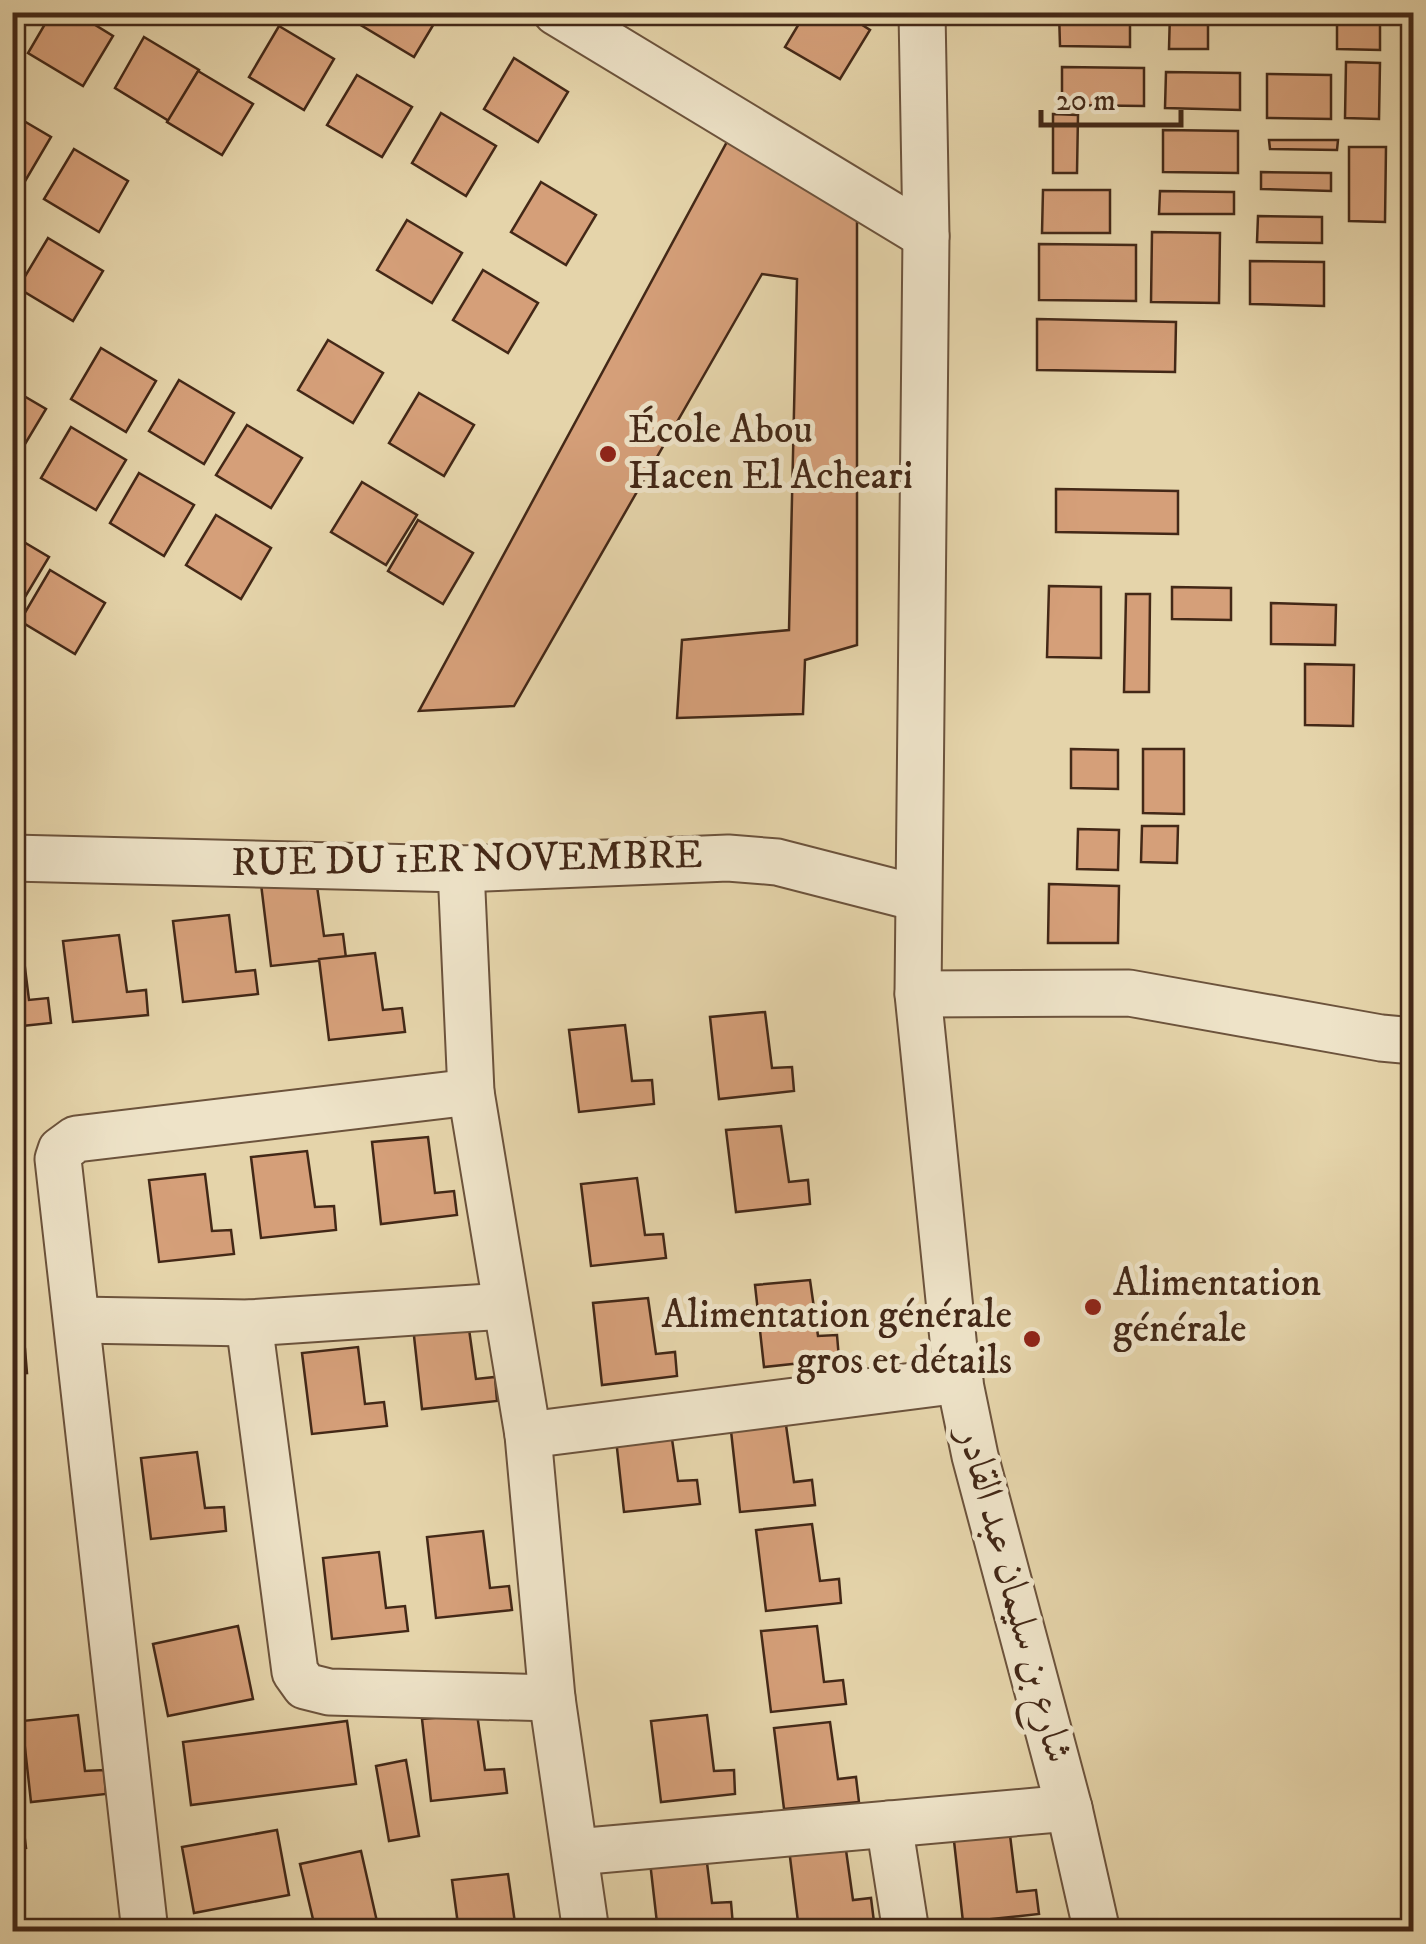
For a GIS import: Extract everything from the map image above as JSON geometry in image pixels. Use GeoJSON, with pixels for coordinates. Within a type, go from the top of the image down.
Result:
{"type":"FeatureCollection","features":[{"type":"Feature","properties":{"kind":"street"},"geometry":{"type":"LineString","coordinates":[[556,12],[926,236]]}},
{"type":"Feature","properties":{"kind":"street","name":"شارع بن سليمان عبد القادر"},"geometry":{"type":"LineString","coordinates":[[922,12],[926,236],[918,994],[960,1380],[975,1456],[1098,1932]]}},
{"type":"Feature","properties":{"kind":"street","name":"RUE DU 1ER NOVEMBRE"},"geometry":{"type":"LineString","coordinates":[[12,858],[461,869],[728,858],[776,862],[918,898]]}},
{"type":"Feature","properties":{"kind":"street"},"geometry":{"type":"LineString","coordinates":[[461,869],[471,1092],[528,1434],[552,1698],[586,1932]]}},
{"type":"Feature","properties":{"kind":"street"},"geometry":{"type":"LineString","coordinates":[[918,994],[1130,993],[1414,1041]]}},
{"type":"Feature","properties":{"kind":"street"},"geometry":{"type":"LineString","coordinates":[[145,1932],[58,1159],[66,1144],[76,1140],[471,1092]]}},
{"type":"Feature","properties":{"kind":"street"},"geometry":{"type":"LineString","coordinates":[[78,1320],[249,1323],[505,1306]]}},
{"type":"Feature","properties":{"kind":"street"},"geometry":{"type":"LineString","coordinates":[[249,1323],[296,1672],[305,1686],[329,1692],[552,1698]]}},
{"type":"Feature","properties":{"kind":"street"},"geometry":{"type":"LineString","coordinates":[[528,1434],[960,1380]]}},
{"type":"Feature","properties":{"kind":"street"},"geometry":{"type":"LineString","coordinates":[[576,1852],[1069,1808]]}},
{"type":"Feature","properties":{"kind":"street"},"geometry":{"type":"LineString","coordinates":[[888,1824],[906,1932]]}},
{"type":"Feature","properties":{"kind":"building"},"geometry":{"type":"Polygon","coordinates":[[[52,12],[74,12],[113,36],[83,86],[28,53],[52,12]]]}},
{"type":"Feature","properties":{"kind":"building"},"geometry":{"type":"Polygon","coordinates":[[[366,12],[441,12],[414,57],[359,24],[366,12]]]}},
{"type":"Feature","properties":{"kind":"building"},"geometry":{"type":"Polygon","coordinates":[[[806,12],[842,12],[870,30],[840,79],[785,47],[806,12]]]}},
{"type":"Feature","properties":{"kind":"building"},"geometry":{"type":"Polygon","coordinates":[[[1059,12],[1130,12],[1130,47],[1060,46],[1059,12]]]}},
{"type":"Feature","properties":{"kind":"building"},"geometry":{"type":"Polygon","coordinates":[[[1170,12],[1208,12],[1208,49],[1169,49],[1170,12]]]}},
{"type":"Feature","properties":{"kind":"building"},"geometry":{"type":"Polygon","coordinates":[[[1337,12],[1380,12],[1380,50],[1337,49],[1337,12]]]}},
{"type":"Feature","properties":{"kind":"building"},"geometry":{"type":"Polygon","coordinates":[[[279,26],[334,59],[304,110],[249,77],[279,26]]]}},
{"type":"Feature","properties":{"kind":"building"},"geometry":{"type":"Polygon","coordinates":[[[144,37],[199,70],[169,121],[115,88],[144,37]]]}},
{"type":"Feature","properties":{"kind":"building"},"geometry":{"type":"Polygon","coordinates":[[[514,58],[568,92],[538,142],[484,109],[514,58]]]}},
{"type":"Feature","properties":{"kind":"building"},"geometry":{"type":"Polygon","coordinates":[[[1346,62],[1380,63],[1379,119],[1345,118],[1346,62]]]}},
{"type":"Feature","properties":{"kind":"building"},"geometry":{"type":"Polygon","coordinates":[[[1062,67],[1144,68],[1144,106],[1062,105],[1062,67]]]}},
{"type":"Feature","properties":{"kind":"building"},"geometry":{"type":"Polygon","coordinates":[[[198,71],[253,104],[222,155],[167,122],[198,71]]]}},
{"type":"Feature","properties":{"kind":"building"},"geometry":{"type":"Polygon","coordinates":[[[1166,72],[1240,73],[1240,110],[1165,108],[1166,72]]]}},
{"type":"Feature","properties":{"kind":"building"},"geometry":{"type":"Polygon","coordinates":[[[1267,74],[1331,75],[1331,119],[1267,118],[1267,74]]]}},
{"type":"Feature","properties":{"kind":"building"},"geometry":{"type":"Polygon","coordinates":[[[357,75],[412,107],[382,157],[327,125],[357,75]]]}},
{"type":"Feature","properties":{"kind":"building"},"geometry":{"type":"Polygon","coordinates":[[[441,113],[496,146],[466,196],[412,163],[441,113]]]}},
{"type":"Feature","properties":{"kind":"building"},"geometry":{"type":"Polygon","coordinates":[[[12,114],[51,137],[21,188],[12,183],[12,114]]]}},
{"type":"Feature","properties":{"kind":"building"},"geometry":{"type":"Polygon","coordinates":[[[1053,114],[1078,115],[1077,173],[1053,173],[1053,114]]]}},
{"type":"Feature","properties":{"kind":"building"},"geometry":{"type":"Polygon","coordinates":[[[1163,130],[1238,131],[1238,173],[1163,172],[1163,130]]]}},
{"type":"Feature","properties":{"kind":"building","name":"École Abou Hacen El Acheari"},"geometry":{"type":"Polygon","coordinates":[[[728,140],[857,205],[857,645],[805,660],[803,714],[677,718],[682,640],[789,630],[797,279],[762,274],[514,706],[419,711],[728,140]]]}},
{"type":"Feature","properties":{"kind":"building"},"geometry":{"type":"Polygon","coordinates":[[[1269,140],[1338,140],[1337,150],[1270,149],[1269,140]]]}},
{"type":"Feature","properties":{"kind":"building"},"geometry":{"type":"Polygon","coordinates":[[[1349,147],[1386,147],[1385,222],[1349,221],[1349,147]]]}},
{"type":"Feature","properties":{"kind":"building"},"geometry":{"type":"Polygon","coordinates":[[[74,149],[128,181],[99,232],[44,199],[74,149]]]}},
{"type":"Feature","properties":{"kind":"building"},"geometry":{"type":"Polygon","coordinates":[[[1261,172],[1331,173],[1331,191],[1261,189],[1261,172]]]}},
{"type":"Feature","properties":{"kind":"building"},"geometry":{"type":"Polygon","coordinates":[[[541,182],[596,215],[566,265],[511,232],[541,182]]]}},
{"type":"Feature","properties":{"kind":"building"},"geometry":{"type":"Polygon","coordinates":[[[1043,190],[1110,190],[1110,233],[1042,233],[1043,190]]]}},
{"type":"Feature","properties":{"kind":"building"},"geometry":{"type":"Polygon","coordinates":[[[1160,191],[1234,192],[1234,214],[1159,214],[1160,191]]]}},
{"type":"Feature","properties":{"kind":"building"},"geometry":{"type":"Polygon","coordinates":[[[1258,216],[1322,217],[1322,243],[1257,242],[1258,216]]]}},
{"type":"Feature","properties":{"kind":"building"},"geometry":{"type":"Polygon","coordinates":[[[407,220],[462,253],[432,303],[377,270],[407,220]]]}},
{"type":"Feature","properties":{"kind":"building"},"geometry":{"type":"Polygon","coordinates":[[[1152,232],[1220,233],[1219,303],[1151,302],[1152,232]]]}},
{"type":"Feature","properties":{"kind":"building"},"geometry":{"type":"Polygon","coordinates":[[[48,238],[103,271],[73,321],[18,288],[48,238]]]}},
{"type":"Feature","properties":{"kind":"building"},"geometry":{"type":"Polygon","coordinates":[[[1039,244],[1136,245],[1136,301],[1039,300],[1039,244]]]}},
{"type":"Feature","properties":{"kind":"building"},"geometry":{"type":"Polygon","coordinates":[[[1250,261],[1324,262],[1324,306],[1250,304],[1250,261]]]}},
{"type":"Feature","properties":{"kind":"building"},"geometry":{"type":"Polygon","coordinates":[[[483,270],[538,303],[508,353],[453,320],[483,270]]]}},
{"type":"Feature","properties":{"kind":"building"},"geometry":{"type":"Polygon","coordinates":[[[1037,319],[1176,322],[1175,372],[1037,370],[1037,319]]]}},
{"type":"Feature","properties":{"kind":"building"},"geometry":{"type":"Polygon","coordinates":[[[328,340],[383,373],[353,423],[298,390],[328,340]]]}},
{"type":"Feature","properties":{"kind":"building"},"geometry":{"type":"Polygon","coordinates":[[[101,348],[156,381],[126,432],[71,399],[101,348]]]}},
{"type":"Feature","properties":{"kind":"building"},"geometry":{"type":"Polygon","coordinates":[[[179,380],[234,413],[204,464],[149,431],[179,380]]]}},
{"type":"Feature","properties":{"kind":"building"},"geometry":{"type":"Polygon","coordinates":[[[12,389],[46,409],[16,459],[12,457],[12,389]]]}},
{"type":"Feature","properties":{"kind":"building"},"geometry":{"type":"Polygon","coordinates":[[[419,393],[474,425],[444,476],[389,443],[419,393]]]}},
{"type":"Feature","properties":{"kind":"building"},"geometry":{"type":"Polygon","coordinates":[[[247,425],[302,458],[271,508],[216,475],[247,425]]]}},
{"type":"Feature","properties":{"kind":"building"},"geometry":{"type":"Polygon","coordinates":[[[71,427],[126,460],[96,510],[41,478],[71,427]]]}},
{"type":"Feature","properties":{"kind":"building"},"geometry":{"type":"Polygon","coordinates":[[[139,473],[194,505],[164,556],[110,523],[139,473]]]}},
{"type":"Feature","properties":{"kind":"building"},"geometry":{"type":"Polygon","coordinates":[[[362,482],[417,515],[386,565],[331,532],[362,482]]]}},
{"type":"Feature","properties":{"kind":"building"},"geometry":{"type":"Polygon","coordinates":[[[1056,489],[1178,491],[1178,534],[1056,532],[1056,489]]]}},
{"type":"Feature","properties":{"kind":"building"},"geometry":{"type":"Polygon","coordinates":[[[216,515],[271,548],[241,599],[186,565],[216,515]]]}},
{"type":"Feature","properties":{"kind":"building"},"geometry":{"type":"Polygon","coordinates":[[[418,520],[473,553],[443,604],[388,571],[418,520]]]}},
{"type":"Feature","properties":{"kind":"building"},"geometry":{"type":"Polygon","coordinates":[[[12,535],[49,557],[19,607],[12,603],[12,535]]]}},
{"type":"Feature","properties":{"kind":"building"},"geometry":{"type":"Polygon","coordinates":[[[50,570],[105,603],[75,654],[20,621],[50,570]]]}},
{"type":"Feature","properties":{"kind":"building"},"geometry":{"type":"Polygon","coordinates":[[[1049,586],[1101,587],[1101,658],[1047,657],[1049,586]]]}},
{"type":"Feature","properties":{"kind":"building"},"geometry":{"type":"Polygon","coordinates":[[[1172,587],[1231,588],[1231,620],[1172,619],[1172,587]]]}},
{"type":"Feature","properties":{"kind":"building"},"geometry":{"type":"Polygon","coordinates":[[[1126,594],[1150,594],[1149,692],[1124,692],[1126,594]]]}},
{"type":"Feature","properties":{"kind":"building"},"geometry":{"type":"Polygon","coordinates":[[[1271,603],[1336,605],[1335,645],[1271,644],[1271,603]]]}},
{"type":"Feature","properties":{"kind":"building"},"geometry":{"type":"Polygon","coordinates":[[[1305,664],[1354,665],[1353,726],[1305,725],[1305,664]]]}},
{"type":"Feature","properties":{"kind":"building"},"geometry":{"type":"Polygon","coordinates":[[[1071,749],[1118,750],[1118,789],[1071,788],[1071,749]]]}},
{"type":"Feature","properties":{"kind":"building"},"geometry":{"type":"Polygon","coordinates":[[[1143,749],[1184,749],[1184,814],[1143,813],[1143,749]]]}},
{"type":"Feature","properties":{"kind":"building"},"geometry":{"type":"Polygon","coordinates":[[[1142,826],[1178,826],[1177,863],[1141,862],[1142,826]]]}},
{"type":"Feature","properties":{"kind":"building"},"geometry":{"type":"Polygon","coordinates":[[[1078,829],[1119,830],[1118,870],[1077,869],[1078,829]]]}},
{"type":"Feature","properties":{"kind":"building"},"geometry":{"type":"Polygon","coordinates":[[[316,879],[324,936],[343,934],[346,958],[271,966],[261,884],[316,879]]]}},
{"type":"Feature","properties":{"kind":"building"},"geometry":{"type":"Polygon","coordinates":[[[1049,884],[1119,886],[1118,943],[1048,943],[1049,884]]]}},
{"type":"Feature","properties":{"kind":"building"},"geometry":{"type":"Polygon","coordinates":[[[229,915],[236,972],[255,970],[258,994],[183,1002],[173,921],[229,915]]]}},
{"type":"Feature","properties":{"kind":"building"},"geometry":{"type":"Polygon","coordinates":[[[119,935],[127,992],[146,990],[148,1015],[73,1022],[63,941],[119,935]]]}},
{"type":"Feature","properties":{"kind":"building"},"geometry":{"type":"Polygon","coordinates":[[[22,944],[29,1000],[48,998],[51,1023],[12,1027],[12,945],[22,944]]]}},
{"type":"Feature","properties":{"kind":"building"},"geometry":{"type":"Polygon","coordinates":[[[375,953],[383,1010],[402,1008],[405,1032],[329,1040],[319,959],[375,953]]]}},
{"type":"Feature","properties":{"kind":"building"},"geometry":{"type":"Polygon","coordinates":[[[765,1012],[772,1068],[792,1067],[794,1091],[719,1099],[710,1017],[765,1012]]]}},
{"type":"Feature","properties":{"kind":"building"},"geometry":{"type":"Polygon","coordinates":[[[625,1025],[632,1081],[652,1080],[654,1104],[579,1112],[569,1030],[625,1025]]]}},
{"type":"Feature","properties":{"kind":"building"},"geometry":{"type":"Polygon","coordinates":[[[781,1126],[789,1182],[808,1180],[810,1204],[736,1212],[726,1130],[781,1126]]]}},
{"type":"Feature","properties":{"kind":"building"},"geometry":{"type":"Polygon","coordinates":[[[428,1137],[435,1193],[454,1191],[457,1215],[381,1224],[372,1142],[428,1137]]]}},
{"type":"Feature","properties":{"kind":"building"},"geometry":{"type":"Polygon","coordinates":[[[307,1151],[315,1207],[334,1206],[336,1230],[261,1238],[251,1157],[307,1151]]]}},
{"type":"Feature","properties":{"kind":"building"},"geometry":{"type":"Polygon","coordinates":[[[205,1174],[212,1231],[231,1230],[234,1254],[159,1262],[149,1180],[205,1174]]]}},
{"type":"Feature","properties":{"kind":"building"},"geometry":{"type":"Polygon","coordinates":[[[637,1178],[645,1235],[663,1234],[666,1258],[591,1266],[581,1184],[637,1178]]]}},
{"type":"Feature","properties":{"kind":"building"},"geometry":{"type":"Polygon","coordinates":[[[810,1280],[818,1336],[837,1335],[839,1359],[764,1367],[755,1285],[810,1280]]]}},
{"type":"Feature","properties":{"kind":"building"},"geometry":{"type":"Polygon","coordinates":[[[648,1298],[656,1354],[675,1352],[677,1376],[602,1385],[593,1303],[648,1298]]]}},
{"type":"Feature","properties":{"kind":"building"},"geometry":{"type":"Polygon","coordinates":[[[468,1322],[476,1379],[495,1377],[497,1401],[422,1409],[413,1327],[468,1322]]]}},
{"type":"Feature","properties":{"kind":"building"},"geometry":{"type":"Polygon","coordinates":[[[358,1347],[365,1404],[384,1402],[387,1426],[312,1434],[302,1353],[358,1347]]]}},
{"type":"Feature","properties":{"kind":"building"},"geometry":{"type":"Polygon","coordinates":[[[25,1349],[27,1373],[12,1374],[12,1350],[25,1349]]]}},
{"type":"Feature","properties":{"kind":"building"},"geometry":{"type":"Polygon","coordinates":[[[670,1425],[678,1481],[697,1480],[700,1504],[624,1512],[615,1430],[670,1425]]]}},
{"type":"Feature","properties":{"kind":"building"},"geometry":{"type":"Polygon","coordinates":[[[786,1425],[794,1482],[812,1480],[815,1505],[740,1512],[731,1431],[786,1425]]]}},
{"type":"Feature","properties":{"kind":"building"},"geometry":{"type":"Polygon","coordinates":[[[197,1452],[205,1508],[224,1507],[226,1531],[151,1539],[141,1458],[197,1452]]]}},
{"type":"Feature","properties":{"kind":"building"},"geometry":{"type":"Polygon","coordinates":[[[812,1524],[820,1581],[839,1579],[841,1603],[766,1611],[756,1530],[812,1524]]]}},
{"type":"Feature","properties":{"kind":"building"},"geometry":{"type":"Polygon","coordinates":[[[483,1531],[490,1588],[509,1586],[512,1610],[436,1618],[427,1537],[483,1531]]]}},
{"type":"Feature","properties":{"kind":"building"},"geometry":{"type":"Polygon","coordinates":[[[379,1552],[386,1608],[405,1606],[408,1631],[332,1639],[323,1558],[379,1552]]]}},
{"type":"Feature","properties":{"kind":"building"},"geometry":{"type":"Polygon","coordinates":[[[238,1626],[253,1699],[168,1716],[153,1644],[238,1626]]]}},
{"type":"Feature","properties":{"kind":"building"},"geometry":{"type":"Polygon","coordinates":[[[817,1626],[824,1682],[843,1680],[846,1704],[771,1712],[761,1631],[817,1626]]]}},
{"type":"Feature","properties":{"kind":"building"},"geometry":{"type":"Polygon","coordinates":[[[477,1714],[485,1770],[504,1769],[507,1793],[431,1801],[422,1719],[477,1714]]]}},
{"type":"Feature","properties":{"kind":"building"},"geometry":{"type":"Polygon","coordinates":[[[78,1715],[85,1771],[104,1770],[106,1794],[31,1802],[22,1721],[78,1715]]]}},
{"type":"Feature","properties":{"kind":"building"},"geometry":{"type":"Polygon","coordinates":[[[707,1715],[714,1771],[734,1770],[735,1794],[661,1802],[651,1721],[707,1715]]]}},
{"type":"Feature","properties":{"kind":"building"},"geometry":{"type":"Polygon","coordinates":[[[347,1721],[356,1784],[191,1805],[183,1742],[347,1721]]]}},
{"type":"Feature","properties":{"kind":"building"},"geometry":{"type":"Polygon","coordinates":[[[830,1722],[838,1779],[856,1777],[859,1802],[784,1809],[774,1728],[830,1722]]]}},
{"type":"Feature","properties":{"kind":"building"},"geometry":{"type":"Polygon","coordinates":[[[406,1760],[419,1836],[389,1841],[376,1766],[406,1760]]]}},
{"type":"Feature","properties":{"kind":"building"},"geometry":{"type":"Polygon","coordinates":[[[23,1824],[26,1848],[12,1850],[12,1825],[23,1824]]]}},
{"type":"Feature","properties":{"kind":"building"},"geometry":{"type":"Polygon","coordinates":[[[277,1830],[289,1895],[194,1913],[182,1847],[277,1830]]]}},
{"type":"Feature","properties":{"kind":"building"},"geometry":{"type":"Polygon","coordinates":[[[1010,1835],[1017,1892],[1036,1890],[1039,1914],[963,1922],[954,1841],[1010,1835]]]}},
{"type":"Feature","properties":{"kind":"building"},"geometry":{"type":"Polygon","coordinates":[[[845,1843],[853,1900],[871,1898],[874,1922],[799,1930],[789,1849],[845,1843]]]}},
{"type":"Feature","properties":{"kind":"building"},"geometry":{"type":"Polygon","coordinates":[[[705,1847],[712,1903],[731,1902],[733,1926],[658,1932],[649,1853],[705,1847]]]}},
{"type":"Feature","properties":{"kind":"building"},"geometry":{"type":"Polygon","coordinates":[[[361,1851],[378,1926],[354,1932],[316,1932],[300,1864],[361,1851]]]}},
{"type":"Feature","properties":{"kind":"building"},"geometry":{"type":"Polygon","coordinates":[[[508,1874],[516,1930],[535,1932],[459,1932],[452,1880],[508,1874]]]}},
{"type":"Feature","properties":{"kind":"place","name":"École Abou Hacen El Acheari"},"geometry":{"type":"Point","coordinates":[608,454]}},
{"type":"Feature","properties":{"kind":"place","name":"Alimentation générale"},"geometry":{"type":"Point","coordinates":[1093,1307]}},
{"type":"Feature","properties":{"kind":"place","name":"Alimentation générale gros et détails"},"geometry":{"type":"Point","coordinates":[1032,1339]}}]}
